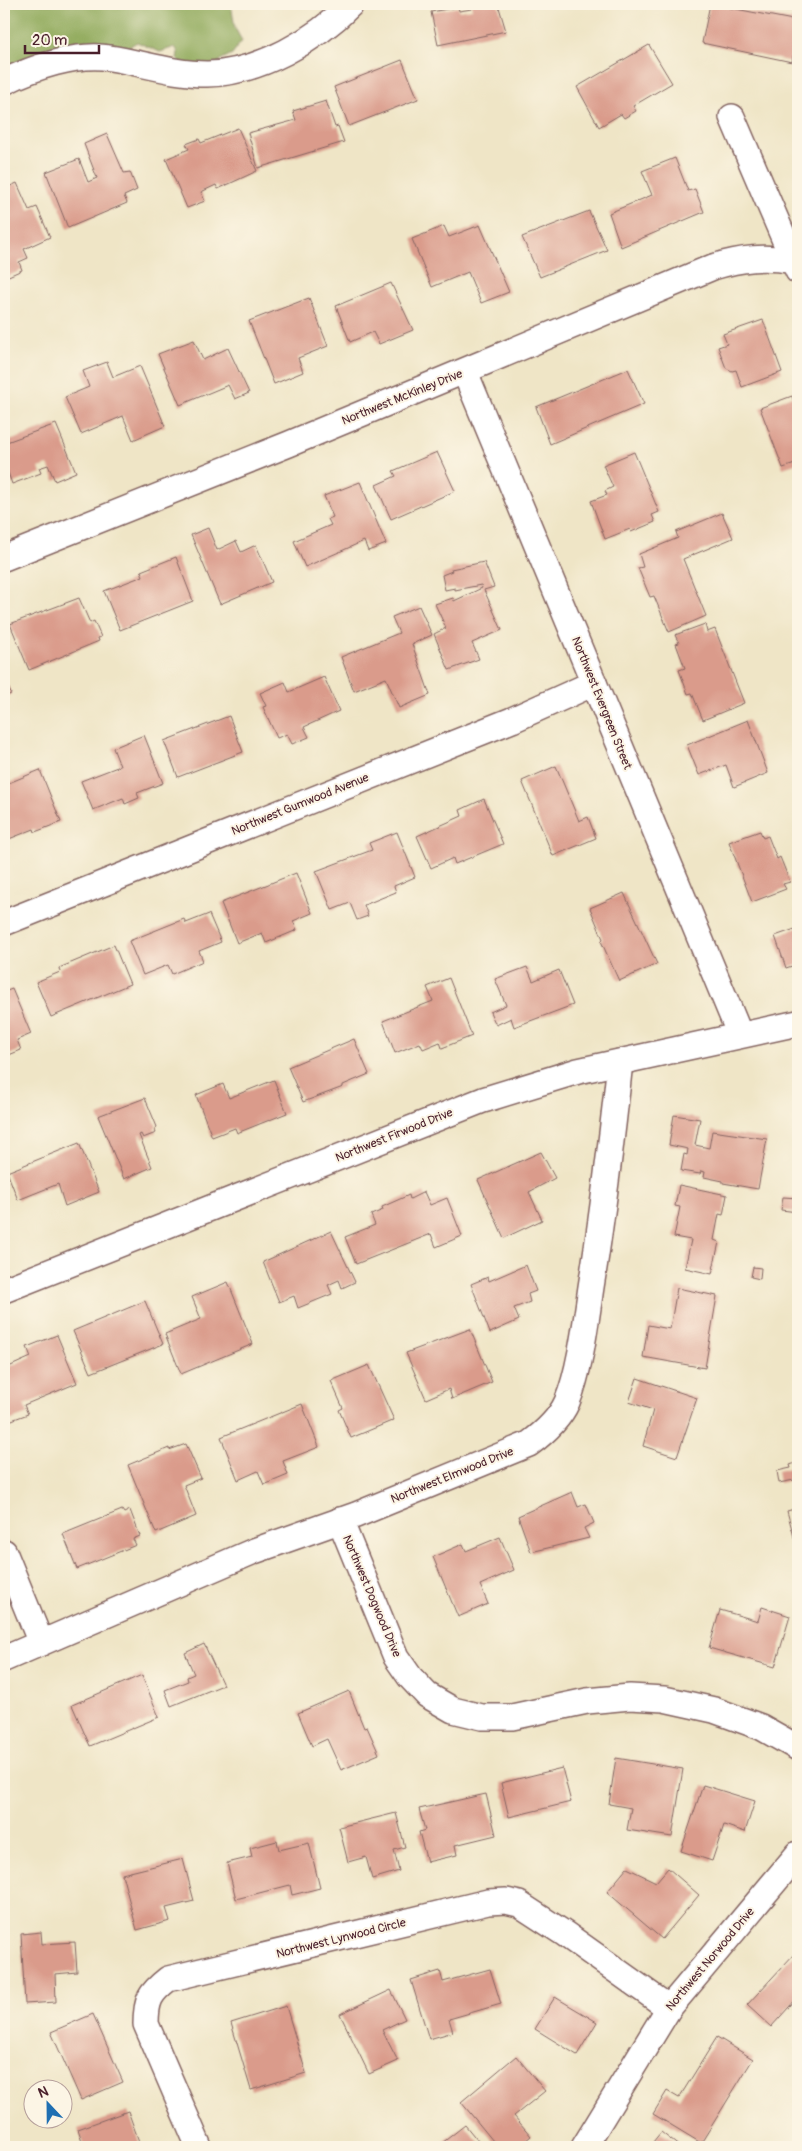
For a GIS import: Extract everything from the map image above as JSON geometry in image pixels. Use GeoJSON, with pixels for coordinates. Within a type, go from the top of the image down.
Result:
{"type":"FeatureCollection","features":[{"type":"Feature","properties":{"kind":"street"},"geometry":{"type":"LineString","coordinates":[[4,82],[42,66],[82,58],[109,57],[171,71],[208,74],[241,68],[281,54],[303,42],[318,33],[351,4]]}},
{"type":"Feature","properties":{"kind":"street"},"geometry":{"type":"LineString","coordinates":[[732,117],[796,266]]}},
{"type":"Feature","properties":{"kind":"street","name":"Northwest McKinley Drive"},"geometry":{"type":"LineString","coordinates":[[4,558],[465,372],[713,267],[740,259],[772,257],[796,266]]}},
{"type":"Feature","properties":{"kind":"street","name":"Northwest Evergreen Street"},"geometry":{"type":"LineString","coordinates":[[465,372],[641,801],[740,1035]]}},
{"type":"Feature","properties":{"kind":"street","name":"Northwest Gumwood Avenue"},"geometry":{"type":"LineString","coordinates":[[4,923],[512,720],[594,684]]}},
{"type":"Feature","properties":{"kind":"street","name":"Northwest Firwood Drive"},"geometry":{"type":"LineString","coordinates":[[4,1290],[483,1100],[578,1071],[798,1023]]}},
{"type":"Feature","properties":{"kind":"street","name":"Northwest Elmwood Drive"},"geometry":{"type":"LineString","coordinates":[[4,1658],[254,1551],[340,1520],[529,1444],[550,1426],[566,1404],[572,1387],[588,1310],[608,1174],[620,1062]]}},
{"type":"Feature","properties":{"kind":"street","name":"Northwest Dogwood Drive"},"geometry":{"type":"LineString","coordinates":[[340,1520],[396,1657],[410,1677],[427,1695],[452,1710],[482,1718],[512,1717],[587,1701],[630,1697],[664,1700],[722,1712],[762,1727],[798,1748]]}},
{"type":"Feature","properties":{"kind":"street"},"geometry":{"type":"LineString","coordinates":[[4,1552],[41,1643]]}},
{"type":"Feature","properties":{"kind":"street","name":"Northwest Norwood Drive"},"geometry":{"type":"LineString","coordinates":[[584,2147],[669,2008],[798,1854]]}},
{"type":"Feature","properties":{"kind":"street","name":"Northwest Lynwood Circle"},"geometry":{"type":"LineString","coordinates":[[199,2147],[146,2024],[146,2006],[154,1990],[168,1980],[488,1902],[506,1901],[518,1904],[565,1934],[669,2008]]}},
{"type":"Feature","properties":{"kind":"green space"},"geometry":{"type":"Polygon","coordinates":[[[4,4],[231,4],[235,28],[242,41],[232,54],[220,60],[216,69],[181,63],[177,59],[178,52],[175,47],[160,52],[137,42],[122,51],[55,47],[44,53],[35,52],[26,61],[13,63],[4,77],[4,4]]]}},
{"type":"Feature","properties":{"kind":"building"},"geometry":{"type":"Polygon","coordinates":[[[471,4],[498,4],[506,31],[438,45],[431,12],[458,7],[459,11],[472,9],[471,4]]]}},
{"type":"Feature","properties":{"kind":"building"},"geometry":{"type":"Polygon","coordinates":[[[710,4],[798,21],[798,33],[792,62],[702,43],[710,4]]]}},
{"type":"Feature","properties":{"kind":"building"},"geometry":{"type":"Polygon","coordinates":[[[649,45],[672,83],[633,106],[636,111],[624,118],[621,114],[599,127],[577,87],[649,45]]]}},
{"type":"Feature","properties":{"kind":"building"},"geometry":{"type":"Polygon","coordinates":[[[402,60],[418,99],[349,126],[334,87],[402,60]]]}},
{"type":"Feature","properties":{"kind":"building"},"geometry":{"type":"Polygon","coordinates":[[[326,101],[335,127],[338,126],[344,142],[258,168],[248,133],[296,120],[293,111],[326,101]]]}},
{"type":"Feature","properties":{"kind":"building"},"geometry":{"type":"Polygon","coordinates":[[[238,128],[257,171],[218,189],[216,185],[201,192],[205,201],[187,208],[166,159],[189,149],[186,144],[199,139],[201,143],[238,128]]]}},
{"type":"Feature","properties":{"kind":"building"},"geometry":{"type":"Polygon","coordinates":[[[107,134],[124,173],[130,172],[137,190],[124,196],[127,203],[68,228],[46,172],[79,159],[88,182],[97,178],[84,144],[107,134]]]}},
{"type":"Feature","properties":{"kind":"building"},"geometry":{"type":"Polygon","coordinates":[[[675,158],[688,191],[695,189],[704,212],[621,247],[609,213],[652,195],[642,171],[675,158]]]}},
{"type":"Feature","properties":{"kind":"building"},"geometry":{"type":"Polygon","coordinates":[[[17,183],[29,210],[37,207],[50,237],[24,249],[28,258],[19,262],[22,270],[4,278],[4,189],[17,183]]]}},
{"type":"Feature","properties":{"kind":"building"},"geometry":{"type":"Polygon","coordinates":[[[589,211],[607,250],[540,277],[522,237],[589,211]]]}},
{"type":"Feature","properties":{"kind":"building"},"geometry":{"type":"Polygon","coordinates":[[[480,225],[509,292],[481,303],[468,272],[432,287],[412,239],[444,226],[449,237],[480,225]]]}},
{"type":"Feature","properties":{"kind":"building"},"geometry":{"type":"Polygon","coordinates":[[[391,283],[413,330],[379,344],[373,332],[350,342],[336,306],[391,283]]]}},
{"type":"Feature","properties":{"kind":"building"},"geometry":{"type":"Polygon","coordinates":[[[309,298],[328,346],[298,358],[303,372],[274,384],[249,321],[309,298]]]}},
{"type":"Feature","properties":{"kind":"building"},"geometry":{"type":"Polygon","coordinates":[[[763,320],[782,372],[742,387],[736,370],[732,371],[726,368],[718,347],[727,344],[723,334],[763,320]]]}},
{"type":"Feature","properties":{"kind":"building"},"geometry":{"type":"Polygon","coordinates":[[[194,340],[203,360],[228,348],[249,393],[235,399],[228,385],[180,405],[158,354],[194,340]]]}},
{"type":"Feature","properties":{"kind":"building"},"geometry":{"type":"Polygon","coordinates":[[[107,362],[113,377],[140,366],[165,426],[133,440],[123,416],[81,434],[65,397],[89,387],[83,371],[107,362]]]}},
{"type":"Feature","properties":{"kind":"building"},"geometry":{"type":"Polygon","coordinates":[[[628,369],[644,404],[550,444],[536,407],[628,369]]]}},
{"type":"Feature","properties":{"kind":"building"},"geometry":{"type":"Polygon","coordinates":[[[792,396],[798,413],[798,463],[783,468],[760,408],[792,396]]]}},
{"type":"Feature","properties":{"kind":"building"},"geometry":{"type":"Polygon","coordinates":[[[56,424],[76,472],[55,481],[48,465],[39,468],[41,473],[12,484],[4,461],[4,443],[56,424]]]}},
{"type":"Feature","properties":{"kind":"building"},"geometry":{"type":"Polygon","coordinates":[[[437,452],[455,491],[391,519],[376,485],[396,476],[393,471],[437,452]]]}},
{"type":"Feature","properties":{"kind":"building"},"geometry":{"type":"Polygon","coordinates":[[[634,452],[659,512],[652,515],[655,522],[631,532],[630,529],[605,539],[591,501],[607,495],[605,491],[613,487],[603,465],[634,452]]]}},
{"type":"Feature","properties":{"kind":"building"},"geometry":{"type":"Polygon","coordinates":[[[360,482],[386,544],[368,551],[364,541],[305,567],[294,541],[331,525],[328,519],[333,517],[324,496],[360,482]]]}},
{"type":"Feature","properties":{"kind":"building"},"geometry":{"type":"Polygon","coordinates":[[[722,513],[733,538],[683,559],[706,616],[669,632],[654,596],[650,597],[638,568],[643,567],[639,554],[678,538],[676,532],[722,513]]]}},
{"type":"Feature","properties":{"kind":"building"},"geometry":{"type":"Polygon","coordinates":[[[208,528],[217,550],[236,541],[241,552],[256,545],[272,582],[220,604],[191,535],[208,528]]]}},
{"type":"Feature","properties":{"kind":"building"},"geometry":{"type":"Polygon","coordinates":[[[176,557],[193,601],[120,630],[104,591],[143,576],[141,571],[176,557]]]}},
{"type":"Feature","properties":{"kind":"building"},"geometry":{"type":"Polygon","coordinates":[[[484,562],[494,587],[484,590],[502,630],[472,643],[479,659],[449,670],[434,634],[446,628],[435,604],[453,598],[454,601],[482,588],[481,585],[445,590],[442,575],[452,571],[451,569],[484,562]]]}},
{"type":"Feature","properties":{"kind":"building"},"geometry":{"type":"Polygon","coordinates":[[[79,598],[90,623],[94,621],[101,637],[98,638],[99,641],[29,670],[10,624],[79,598]]]}},
{"type":"Feature","properties":{"kind":"building"},"geometry":{"type":"Polygon","coordinates":[[[419,606],[432,635],[412,644],[430,695],[399,708],[386,678],[354,691],[341,657],[399,633],[392,617],[419,606]]]}},
{"type":"Feature","properties":{"kind":"building"},"geometry":{"type":"Polygon","coordinates":[[[705,624],[707,632],[715,629],[744,703],[703,720],[692,693],[688,694],[679,670],[685,668],[676,644],[679,643],[675,635],[705,624]]]}},
{"type":"Feature","properties":{"kind":"building"},"geometry":{"type":"Polygon","coordinates":[[[4,677],[11,694],[4,697],[4,677]]]}},
{"type":"Feature","properties":{"kind":"building"},"geometry":{"type":"Polygon","coordinates":[[[324,677],[339,711],[304,727],[309,737],[292,744],[287,734],[277,738],[263,707],[266,706],[260,693],[285,682],[289,692],[324,677]]]}},
{"type":"Feature","properties":{"kind":"building"},"geometry":{"type":"Polygon","coordinates":[[[229,716],[243,752],[178,777],[164,741],[229,716]]]}},
{"type":"Feature","properties":{"kind":"building"},"geometry":{"type":"Polygon","coordinates":[[[748,720],[768,773],[734,787],[726,765],[699,775],[687,745],[748,720]]]}},
{"type":"Feature","properties":{"kind":"building"},"geometry":{"type":"Polygon","coordinates":[[[144,735],[163,783],[137,793],[139,798],[125,804],[123,798],[93,810],[81,781],[120,766],[113,748],[144,735]]]}},
{"type":"Feature","properties":{"kind":"building"},"geometry":{"type":"Polygon","coordinates":[[[556,766],[579,821],[588,817],[596,838],[553,856],[522,781],[556,766]]]}},
{"type":"Feature","properties":{"kind":"building"},"geometry":{"type":"Polygon","coordinates":[[[40,770],[61,822],[35,832],[34,829],[9,839],[4,826],[4,785],[40,770]]]}},
{"type":"Feature","properties":{"kind":"building"},"geometry":{"type":"Polygon","coordinates":[[[484,799],[503,844],[455,864],[453,858],[431,868],[417,836],[462,816],[460,810],[484,799]]]}},
{"type":"Feature","properties":{"kind":"building"},"geometry":{"type":"Polygon","coordinates":[[[760,831],[763,838],[768,836],[777,859],[780,857],[790,882],[783,884],[786,889],[752,902],[729,842],[760,831]]]}},
{"type":"Feature","properties":{"kind":"building"},"geometry":{"type":"Polygon","coordinates":[[[397,832],[415,877],[394,886],[396,892],[364,905],[368,916],[357,920],[350,903],[332,910],[316,871],[372,850],[369,843],[397,832]]]}},
{"type":"Feature","properties":{"kind":"building"},"geometry":{"type":"Polygon","coordinates":[[[296,873],[312,913],[293,921],[297,930],[266,943],[262,933],[237,943],[221,903],[296,873]]]}},
{"type":"Feature","properties":{"kind":"building"},"geometry":{"type":"Polygon","coordinates":[[[624,893],[657,964],[619,981],[601,941],[603,939],[590,908],[624,893]]]}},
{"type":"Feature","properties":{"kind":"building"},"geometry":{"type":"Polygon","coordinates":[[[209,914],[221,942],[199,951],[203,961],[172,974],[168,965],[143,975],[129,941],[184,919],[186,923],[209,914]]]}},
{"type":"Feature","properties":{"kind":"building"},"geometry":{"type":"Polygon","coordinates":[[[798,928],[798,964],[786,968],[775,936],[798,928]]]}},
{"type":"Feature","properties":{"kind":"building"},"geometry":{"type":"Polygon","coordinates":[[[114,945],[130,984],[51,1017],[36,982],[60,972],[59,968],[114,945]]]}},
{"type":"Feature","properties":{"kind":"building"},"geometry":{"type":"Polygon","coordinates":[[[527,967],[533,981],[559,970],[573,1005],[514,1027],[511,1018],[496,1025],[490,1012],[506,1005],[495,979],[527,967]]]}},
{"type":"Feature","properties":{"kind":"building"},"geometry":{"type":"Polygon","coordinates":[[[449,978],[472,1036],[442,1048],[440,1042],[423,1049],[420,1043],[395,1053],[383,1021],[433,1001],[427,987],[449,978]]]}},
{"type":"Feature","properties":{"kind":"building"},"geometry":{"type":"Polygon","coordinates":[[[12,989],[31,1034],[17,1040],[21,1050],[4,1057],[4,992],[12,989]]]}},
{"type":"Feature","properties":{"kind":"building"},"geometry":{"type":"Polygon","coordinates":[[[354,1039],[369,1074],[343,1085],[343,1087],[303,1102],[288,1067],[354,1039]]]}},
{"type":"Feature","properties":{"kind":"building"},"geometry":{"type":"Polygon","coordinates":[[[274,1080],[287,1113],[237,1133],[235,1128],[212,1137],[196,1095],[223,1084],[229,1098],[274,1080]]]}},
{"type":"Feature","properties":{"kind":"building"},"geometry":{"type":"Polygon","coordinates":[[[145,1098],[157,1127],[154,1129],[156,1133],[143,1138],[141,1134],[139,1135],[152,1167],[124,1179],[98,1116],[145,1098]]]}},
{"type":"Feature","properties":{"kind":"building"},"geometry":{"type":"Polygon","coordinates":[[[674,1115],[700,1119],[695,1145],[709,1148],[712,1131],[767,1139],[758,1189],[723,1183],[723,1181],[704,1177],[705,1172],[701,1171],[700,1174],[681,1171],[684,1154],[687,1155],[688,1149],[669,1145],[674,1115]]]}},
{"type":"Feature","properties":{"kind":"building"},"geometry":{"type":"Polygon","coordinates":[[[79,1143],[99,1192],[65,1206],[58,1184],[18,1200],[7,1172],[79,1143]]]}},
{"type":"Feature","properties":{"kind":"building"},"geometry":{"type":"Polygon","coordinates":[[[541,1152],[555,1178],[529,1192],[542,1220],[504,1238],[478,1180],[541,1152]]]}},
{"type":"Feature","properties":{"kind":"building"},"geometry":{"type":"Polygon","coordinates":[[[679,1185],[727,1195],[723,1215],[719,1214],[714,1240],[719,1242],[712,1274],[685,1268],[691,1240],[674,1237],[680,1207],[675,1206],[679,1185]]]}},
{"type":"Feature","properties":{"kind":"building"},"geometry":{"type":"Polygon","coordinates":[[[424,1192],[430,1205],[447,1198],[462,1236],[436,1247],[431,1234],[356,1264],[345,1237],[375,1225],[371,1215],[383,1210],[382,1207],[409,1195],[410,1199],[424,1192]]]}},
{"type":"Feature","properties":{"kind":"building"},"geometry":{"type":"Polygon","coordinates":[[[783,1197],[798,1198],[798,1212],[781,1210],[783,1197]]]}},
{"type":"Feature","properties":{"kind":"building"},"geometry":{"type":"Polygon","coordinates":[[[331,1231],[355,1282],[342,1288],[339,1280],[328,1285],[332,1294],[298,1308],[294,1296],[279,1302],[263,1262],[331,1231]]]}},
{"type":"Feature","properties":{"kind":"building"},"geometry":{"type":"Polygon","coordinates":[[[526,1265],[536,1291],[528,1294],[530,1302],[514,1308],[519,1320],[490,1333],[471,1284],[488,1277],[489,1281],[526,1265]]]}},
{"type":"Feature","properties":{"kind":"building"},"geometry":{"type":"Polygon","coordinates":[[[753,1267],[761,1268],[760,1279],[751,1277],[753,1267]]]}},
{"type":"Feature","properties":{"kind":"building"},"geometry":{"type":"Polygon","coordinates":[[[228,1282],[253,1344],[181,1374],[165,1334],[201,1319],[192,1297],[228,1282]]]}},
{"type":"Feature","properties":{"kind":"building"},"geometry":{"type":"Polygon","coordinates":[[[677,1288],[717,1296],[705,1368],[643,1357],[648,1325],[670,1329],[677,1288]]]}},
{"type":"Feature","properties":{"kind":"building"},"geometry":{"type":"Polygon","coordinates":[[[145,1301],[163,1344],[91,1373],[73,1331],[145,1301]]]}},
{"type":"Feature","properties":{"kind":"building"},"geometry":{"type":"Polygon","coordinates":[[[470,1329],[492,1382],[452,1399],[449,1389],[426,1399],[406,1353],[470,1329]]]}},
{"type":"Feature","properties":{"kind":"building"},"geometry":{"type":"Polygon","coordinates":[[[57,1335],[77,1383],[24,1405],[28,1414],[9,1421],[4,1407],[4,1369],[31,1357],[27,1347],[57,1335]]]}},
{"type":"Feature","properties":{"kind":"building"},"geometry":{"type":"Polygon","coordinates":[[[369,1365],[394,1420],[351,1438],[339,1410],[343,1408],[331,1381],[369,1365]]]}},
{"type":"Feature","properties":{"kind":"building"},"geometry":{"type":"Polygon","coordinates":[[[637,1378],[697,1398],[677,1457],[643,1446],[653,1410],[629,1402],[637,1378]]]}},
{"type":"Feature","properties":{"kind":"building"},"geometry":{"type":"Polygon","coordinates":[[[302,1404],[319,1447],[283,1461],[288,1475],[264,1485],[258,1471],[238,1480],[221,1437],[302,1404]]]}},
{"type":"Feature","properties":{"kind":"building"},"geometry":{"type":"Polygon","coordinates":[[[186,1444],[201,1478],[184,1485],[196,1516],[156,1533],[128,1465],[169,1448],[169,1450],[186,1444]]]}},
{"type":"Feature","properties":{"kind":"building"},"geometry":{"type":"Polygon","coordinates":[[[798,1462],[798,1495],[794,1480],[779,1483],[777,1471],[791,1468],[790,1465],[798,1462]]]}},
{"type":"Feature","properties":{"kind":"building"},"geometry":{"type":"Polygon","coordinates":[[[572,1492],[578,1507],[586,1504],[594,1523],[584,1528],[589,1538],[531,1552],[518,1516],[572,1492]]]}},
{"type":"Feature","properties":{"kind":"building"},"geometry":{"type":"Polygon","coordinates":[[[798,1508],[798,1552],[787,1511],[798,1508]]]}},
{"type":"Feature","properties":{"kind":"building"},"geometry":{"type":"Polygon","coordinates":[[[122,1510],[124,1513],[130,1510],[140,1536],[133,1539],[136,1545],[77,1569],[63,1534],[122,1510]]]}},
{"type":"Feature","properties":{"kind":"building"},"geometry":{"type":"Polygon","coordinates":[[[500,1537],[514,1570],[480,1585],[488,1604],[458,1617],[433,1557],[463,1544],[466,1551],[500,1537]]]}},
{"type":"Feature","properties":{"kind":"building"},"geometry":{"type":"Polygon","coordinates":[[[762,1607],[790,1616],[775,1667],[709,1648],[720,1610],[758,1621],[762,1607]]]}},
{"type":"Feature","properties":{"kind":"building"},"geometry":{"type":"Polygon","coordinates":[[[204,1644],[223,1685],[171,1706],[165,1690],[188,1681],[187,1677],[194,1674],[185,1653],[204,1644]]]}},
{"type":"Feature","properties":{"kind":"building"},"geometry":{"type":"Polygon","coordinates":[[[142,1675],[159,1717],[90,1746],[72,1705],[142,1675]]]}},
{"type":"Feature","properties":{"kind":"building"},"geometry":{"type":"Polygon","coordinates":[[[349,1691],[364,1728],[367,1727],[379,1754],[341,1770],[327,1739],[312,1746],[298,1713],[349,1691]]]}},
{"type":"Feature","properties":{"kind":"building"},"geometry":{"type":"Polygon","coordinates":[[[616,1758],[683,1769],[672,1837],[627,1830],[631,1808],[609,1804],[616,1758]]]}},
{"type":"Feature","properties":{"kind":"building"},"geometry":{"type":"Polygon","coordinates":[[[562,1768],[571,1802],[509,1817],[501,1783],[562,1768]]]}},
{"type":"Feature","properties":{"kind":"building"},"geometry":{"type":"Polygon","coordinates":[[[703,1785],[755,1801],[745,1832],[724,1825],[712,1861],[681,1851],[703,1785]]]}},
{"type":"Feature","properties":{"kind":"building"},"geometry":{"type":"Polygon","coordinates":[[[486,1794],[496,1835],[455,1845],[457,1855],[427,1862],[419,1832],[425,1830],[419,1809],[486,1794]]]}},
{"type":"Feature","properties":{"kind":"building"},"geometry":{"type":"Polygon","coordinates":[[[396,1813],[405,1847],[394,1850],[399,1871],[372,1879],[366,1857],[348,1862],[339,1827],[396,1813]]]}},
{"type":"Feature","properties":{"kind":"building"},"geometry":{"type":"Polygon","coordinates":[[[277,1841],[279,1850],[309,1843],[320,1888],[292,1895],[290,1885],[236,1899],[227,1863],[252,1857],[250,1848],[277,1841]]]}},
{"type":"Feature","properties":{"kind":"building"},"geometry":{"type":"Polygon","coordinates":[[[183,1859],[194,1901],[166,1908],[170,1921],[137,1930],[122,1874],[183,1859]]]}},
{"type":"Feature","properties":{"kind":"building"},"geometry":{"type":"Polygon","coordinates":[[[627,1868],[656,1882],[668,1868],[699,1895],[662,1939],[607,1892],[627,1868]]]}},
{"type":"Feature","properties":{"kind":"building"},"geometry":{"type":"Polygon","coordinates":[[[41,1932],[42,1944],[75,1942],[77,1972],[55,1974],[56,2002],[25,2004],[21,1934],[41,1932]]]}},
{"type":"Feature","properties":{"kind":"building"},"geometry":{"type":"Polygon","coordinates":[[[795,1953],[798,1956],[798,1997],[771,2027],[747,2005],[795,1953]]]}},
{"type":"Feature","properties":{"kind":"building"},"geometry":{"type":"Polygon","coordinates":[[[490,1969],[501,2004],[449,2019],[453,2032],[429,2039],[411,1980],[440,1971],[443,1982],[490,1969]]]}},
{"type":"Feature","properties":{"kind":"building"},"geometry":{"type":"Polygon","coordinates":[[[391,1990],[405,2019],[382,2030],[398,2061],[369,2074],[340,2014],[391,1990]]]}},
{"type":"Feature","properties":{"kind":"building"},"geometry":{"type":"Polygon","coordinates":[[[555,1997],[597,2022],[577,2055],[535,2029],[555,1997]]]}},
{"type":"Feature","properties":{"kind":"building"},"geometry":{"type":"Polygon","coordinates":[[[286,2006],[306,2073],[251,2090],[231,2023],[286,2006]]]}},
{"type":"Feature","properties":{"kind":"building"},"geometry":{"type":"Polygon","coordinates":[[[93,2014],[123,2082],[81,2100],[51,2032],[93,2014]]]}},
{"type":"Feature","properties":{"kind":"building"},"geometry":{"type":"Polygon","coordinates":[[[717,2037],[753,2059],[701,2143],[653,2114],[667,2091],[679,2098],[717,2037]]]}},
{"type":"Feature","properties":{"kind":"building"},"geometry":{"type":"Polygon","coordinates":[[[516,2056],[545,2091],[514,2116],[531,2136],[518,2147],[498,2147],[461,2102],[516,2056]]]}},
{"type":"Feature","properties":{"kind":"building"},"geometry":{"type":"Polygon","coordinates":[[[128,2111],[141,2147],[84,2147],[78,2129],[128,2111]]]}},
{"type":"Feature","properties":{"kind":"building"},"geometry":{"type":"Polygon","coordinates":[[[465,2125],[483,2147],[437,2147],[465,2125]]]}},
{"type":"Feature","properties":{"kind":"building"},"geometry":{"type":"Polygon","coordinates":[[[661,2132],[680,2147],[649,2147],[661,2132]]]}}]}
